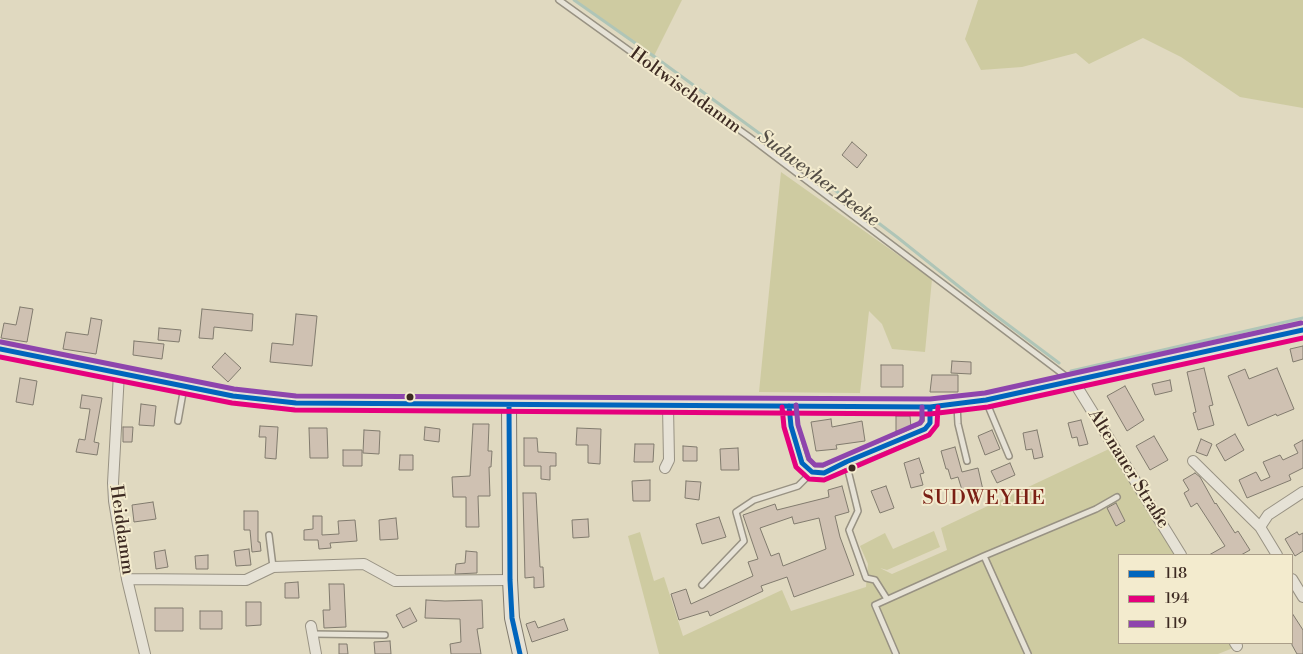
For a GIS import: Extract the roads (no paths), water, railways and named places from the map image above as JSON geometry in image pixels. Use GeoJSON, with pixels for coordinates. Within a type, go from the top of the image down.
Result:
{"type":"FeatureCollection","features":[{"type":"Feature","properties":{"kind":"main road"},"geometry":{"type":"LineString","coordinates":[[0,349],[242,398],[296,403],[930,408],[986,400],[1074,382],[1303,330]]}},
{"type":"Feature","properties":{"kind":"main road"},"geometry":{"type":"LineString","coordinates":[[509,405],[510,580],[512,618],[520,654]]}},
{"type":"Feature","properties":{"kind":"street","name":"Heiddamm"},"geometry":{"type":"LineString","coordinates":[[119,373],[113,483],[114,501],[127,579],[146,654]]}},
{"type":"Feature","properties":{"kind":"street","name":"Altenauer Straße"},"geometry":{"type":"LineString","coordinates":[[1074,382],[1180,554]]}},
{"type":"Feature","properties":{"kind":"street"},"geometry":{"type":"LineString","coordinates":[[665,468],[669,460],[668,406]]}},
{"type":"Feature","properties":{"kind":"street"},"geometry":{"type":"LineString","coordinates":[[789,406],[791,426],[802,463],[812,472],[824,473],[926,429],[930,423],[930,408]]}},
{"type":"Feature","properties":{"kind":"street"},"geometry":{"type":"LineString","coordinates":[[1193,461],[1260,527],[1276,554]]}},
{"type":"Feature","properties":{"kind":"street"},"geometry":{"type":"LineString","coordinates":[[1260,527],[1268,515],[1303,492]]}},
{"type":"Feature","properties":{"kind":"street"},"geometry":{"type":"LineString","coordinates":[[127,579],[246,580],[273,567],[364,564],[395,581],[510,580]]}},
{"type":"Feature","properties":{"kind":"street"},"geometry":{"type":"LineString","coordinates":[[1293,580],[1303,597]]}},
{"type":"Feature","properties":{"kind":"street"},"geometry":{"type":"LineString","coordinates":[[312,630],[316,654]]}},
{"type":"Feature","properties":{"kind":"lane","name":"Holtwischdamm"},"geometry":{"type":"LineString","coordinates":[[559,0],[748,136],[1074,382]]}},
{"type":"Feature","properties":{"kind":"lane"},"geometry":{"type":"LineString","coordinates":[[178,421],[184,387]]}},
{"type":"Feature","properties":{"kind":"lane"},"geometry":{"type":"LineString","coordinates":[[986,400],[1009,456]]}},
{"type":"Feature","properties":{"kind":"lane"},"geometry":{"type":"LineString","coordinates":[[957,405],[958,424],[967,461]]}},
{"type":"Feature","properties":{"kind":"lane"},"geometry":{"type":"LineString","coordinates":[[846,462],[858,511],[849,530],[866,578],[874,580],[887,599]]}},
{"type":"Feature","properties":{"kind":"lane"},"geometry":{"type":"LineString","coordinates":[[702,585],[744,541],[736,512],[754,500],[798,486],[812,472]]}},
{"type":"Feature","properties":{"kind":"lane"},"geometry":{"type":"LineString","coordinates":[[896,654],[875,605],[984,556],[1096,509],[1117,497]]}},
{"type":"Feature","properties":{"kind":"lane"},"geometry":{"type":"LineString","coordinates":[[269,535],[273,567]]}},
{"type":"Feature","properties":{"kind":"lane"},"geometry":{"type":"LineString","coordinates":[[984,556],[1028,654]]}},
{"type":"Feature","properties":{"kind":"lane"},"geometry":{"type":"LineString","coordinates":[[312,630],[385,635]]}},
{"type":"Feature","properties":{"kind":"waterway","name":"Sudweyher Beeke"},"geometry":{"type":"LineString","coordinates":[[574,0],[778,147],[1059,363]]}},
{"type":"Feature","properties":{"kind":"waterway","name":"Sudweyher Beeke"},"geometry":{"type":"LineString","coordinates":[[1071,371],[1303,318]]}},
{"type":"Feature","properties":{"kind":"district","name":"SUDWEYHE"},"geometry":{"type":"Point","coordinates":[984,499]}}]}
